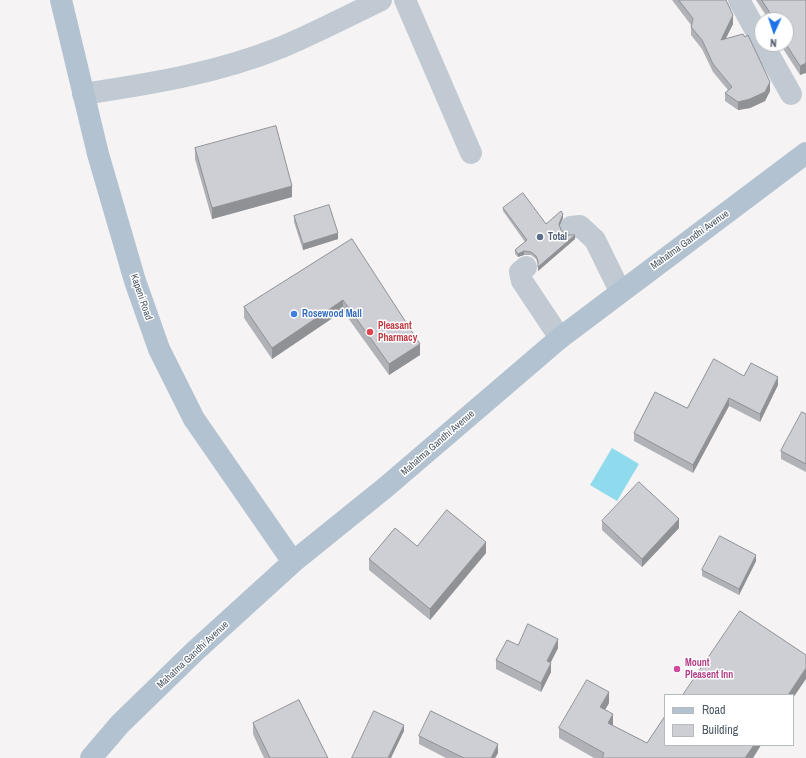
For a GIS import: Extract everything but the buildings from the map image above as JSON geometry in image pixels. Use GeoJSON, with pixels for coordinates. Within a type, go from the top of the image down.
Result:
{"type":"FeatureCollection","features":[{"type":"Feature","properties":{"kind":"main road","name":"Kapeni Road"},"geometry":{"type":"LineString","coordinates":[[61,0],[98,154],[135,281],[159,348],[194,419],[293,562]]}},
{"type":"Feature","properties":{"kind":"main road","name":"Mahatma Gandhi Avenue"},"geometry":{"type":"LineString","coordinates":[[91,758],[120,724],[194,652],[293,562],[386,487],[560,338],[620,291],[806,153]]}},
{"type":"Feature","properties":{"kind":"street"},"geometry":{"type":"LineString","coordinates":[[83,94],[161,82],[220,68],[281,47],[381,0]]}},
{"type":"Feature","properties":{"kind":"street"},"geometry":{"type":"LineString","coordinates":[[405,0],[471,154]]}},
{"type":"Feature","properties":{"kind":"street"},"geometry":{"type":"LineString","coordinates":[[739,0],[754,27]]}},
{"type":"Feature","properties":{"kind":"street"},"geometry":{"type":"LineString","coordinates":[[768,52],[791,94]]}},
{"type":"Feature","properties":{"kind":"street"},"geometry":{"type":"LineString","coordinates":[[571,227],[580,226],[595,240],[620,291]]}},
{"type":"Feature","properties":{"kind":"street"},"geometry":{"type":"LineString","coordinates":[[526,267],[520,272],[522,281],[560,338]]}},
{"type":"Feature","properties":{"kind":"water"},"geometry":{"type":"Polygon","coordinates":[[[612,448],[639,464],[617,501],[590,485],[612,448]]]}},
{"type":"Feature","properties":{"kind":"place","name":"Total"},"geometry":{"type":"Point","coordinates":[540,237]}},
{"type":"Feature","properties":{"kind":"place","name":"Rosewood Mall"},"geometry":{"type":"Point","coordinates":[294,314]}},
{"type":"Feature","properties":{"kind":"place","name":"Pleasant Pharmacy"},"geometry":{"type":"Point","coordinates":[370,332]}},
{"type":"Feature","properties":{"kind":"place","name":"Mount Pleasent Inn"},"geometry":{"type":"Point","coordinates":[677,669]}}]}
